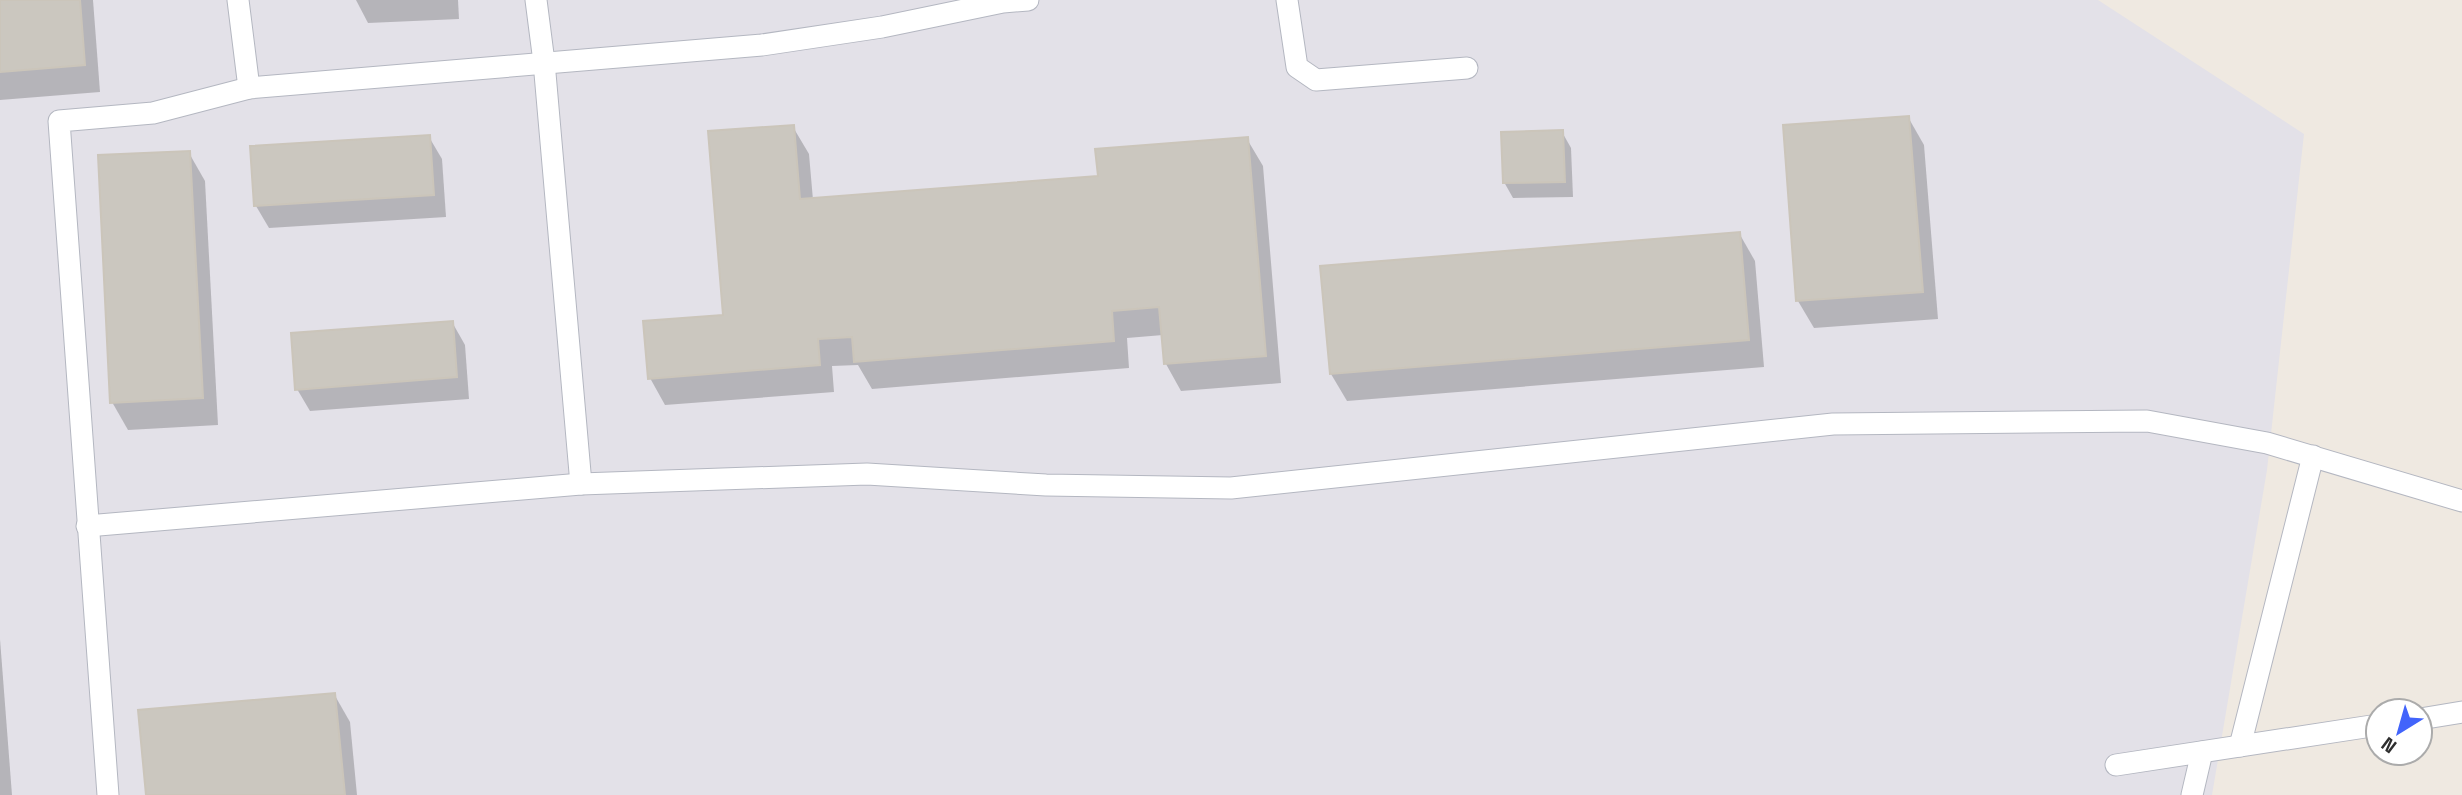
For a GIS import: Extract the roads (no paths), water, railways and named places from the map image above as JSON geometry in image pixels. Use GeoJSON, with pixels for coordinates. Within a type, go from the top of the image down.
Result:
{"type":"FeatureCollection","features":[{"type":"Feature","properties":{"kind":"lane"},"geometry":{"type":"LineString","coordinates":[[238,0],[249,88]]}},
{"type":"Feature","properties":{"kind":"lane"},"geometry":{"type":"LineString","coordinates":[[536,0],[544,62],[581,484]]}},
{"type":"Feature","properties":{"kind":"lane"},"geometry":{"type":"LineString","coordinates":[[108,795],[59,121],[153,113],[249,88],[762,45],[882,27],[1003,2],[1028,0]]}},
{"type":"Feature","properties":{"kind":"lane"},"geometry":{"type":"LineString","coordinates":[[1287,0],[1297,67],[1316,80],[1467,68]]}},
{"type":"Feature","properties":{"kind":"lane"},"geometry":{"type":"LineString","coordinates":[[87,526],[581,484],[867,474],[1045,485],[1231,488],[1833,424],[2147,421],[2267,443],[2462,501]]}},
{"type":"Feature","properties":{"kind":"lane"},"geometry":{"type":"LineString","coordinates":[[2240,746],[2313,456]]}},
{"type":"Feature","properties":{"kind":"lane"},"geometry":{"type":"LineString","coordinates":[[2434,717],[2462,712]]}},
{"type":"Feature","properties":{"kind":"lane"},"geometry":{"type":"LineString","coordinates":[[2116,765],[2364,727]]}},
{"type":"Feature","properties":{"kind":"lane"},"geometry":{"type":"LineString","coordinates":[[2192,795],[2202,752]]}}]}
